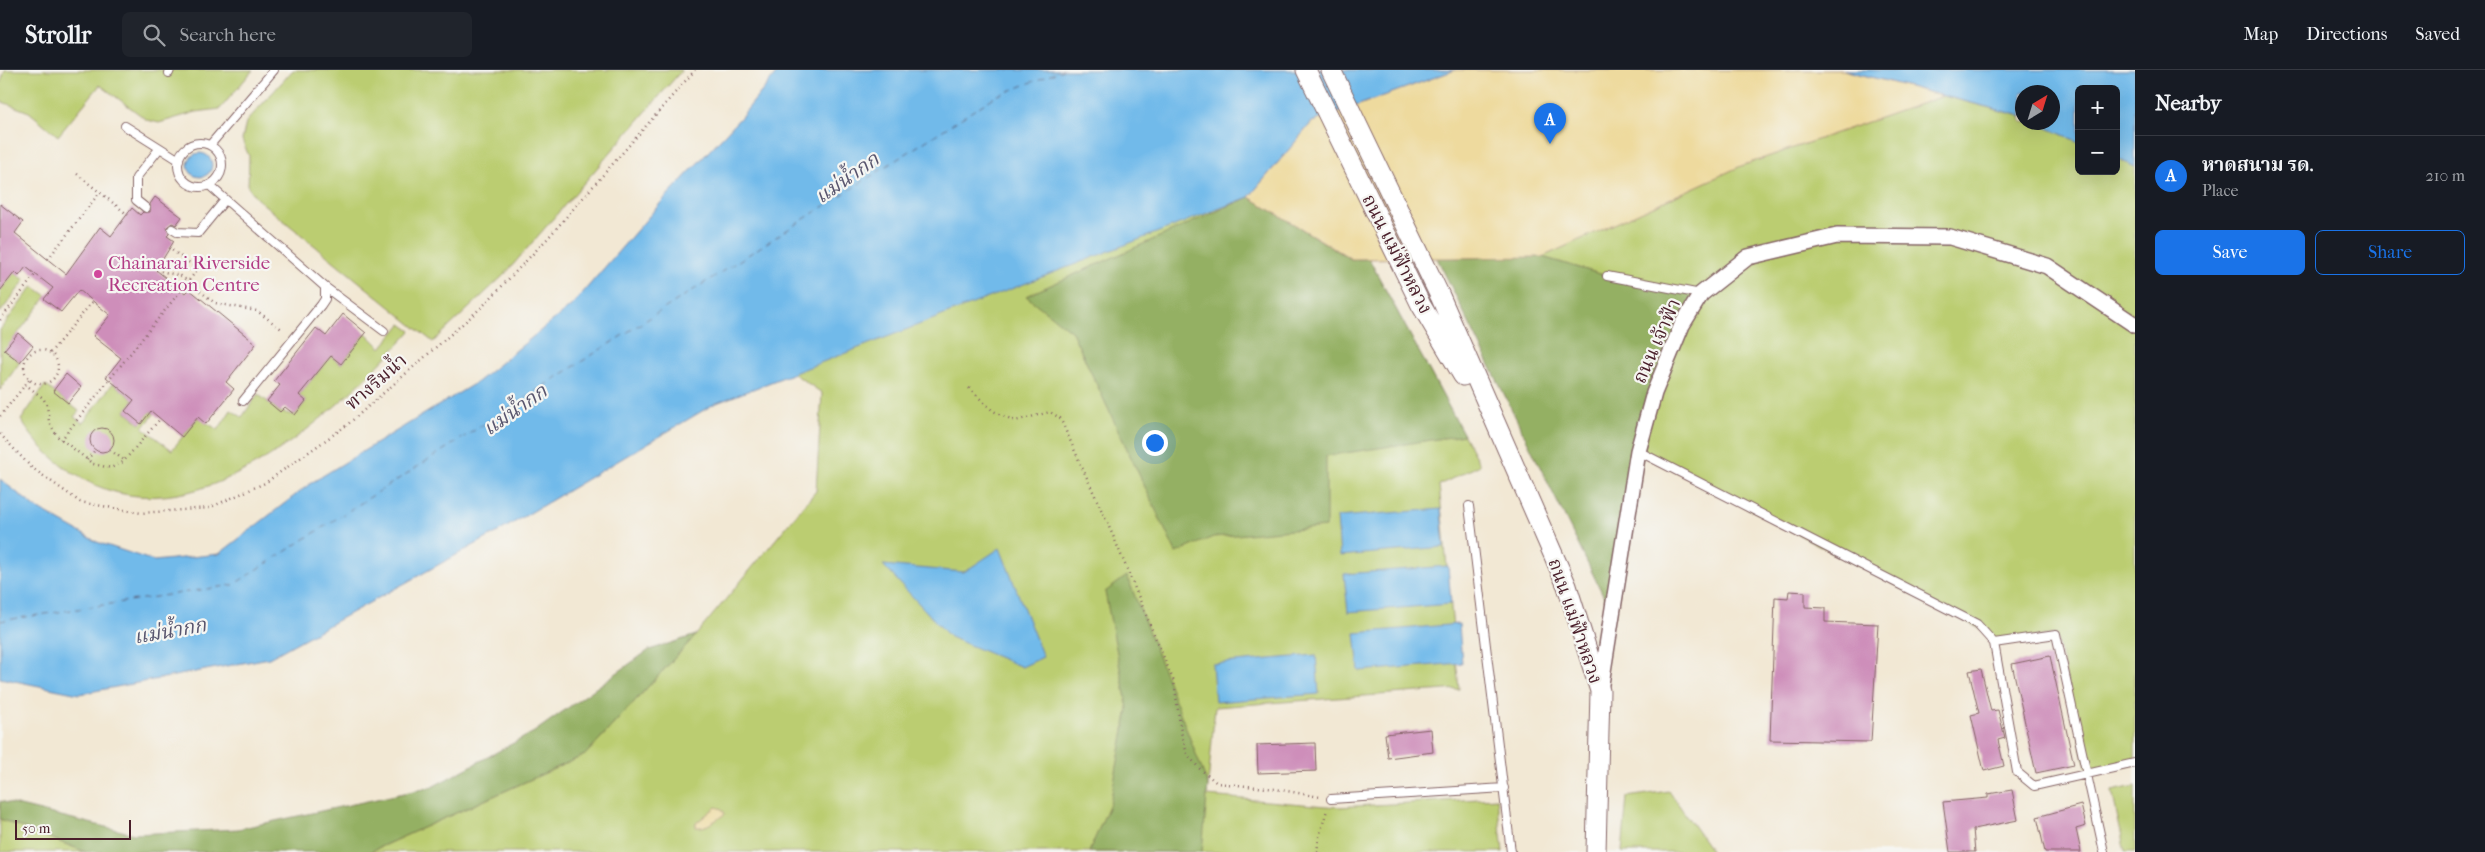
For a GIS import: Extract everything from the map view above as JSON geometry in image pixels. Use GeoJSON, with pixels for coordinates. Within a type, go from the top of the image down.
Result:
{"type":"FeatureCollection","features":[{"type":"Feature","properties":{"kind":"street","name":"ถนน แม่ฟ้าหลวง"},"geometry":{"type":"LineString","coordinates":[[1306,70],[1421,306],[1498,432]]}},
{"type":"Feature","properties":{"kind":"street","name":"ถนน แม่ฟ้าหลวง"},"geometry":{"type":"LineString","coordinates":[[1331,70],[1440,296],[1567,586],[1600,691],[1596,852]]}},
{"type":"Feature","properties":{"kind":"street","name":"ถนน เจ้าฟ้า"},"geometry":{"type":"LineString","coordinates":[[1600,691],[1614,617],[1638,450],[1654,393],[1682,324],[1701,294],[1748,257],[1837,236],[1950,237],[2047,266],[2135,325]]}},
{"type":"Feature","properties":{"kind":"lane"},"geometry":{"type":"LineString","coordinates":[[210,145],[274,70]]}},
{"type":"Feature","properties":{"kind":"lane"},"geometry":{"type":"LineString","coordinates":[[125,126],[179,160]]}},
{"type":"Feature","properties":{"kind":"lane"},"geometry":{"type":"LineString","coordinates":[[204,143],[210,145],[220,156],[222,169],[219,176],[209,185],[195,186],[189,184],[180,174],[179,160],[181,154],[191,145],[204,143]]}},
{"type":"Feature","properties":{"kind":"lane"},"geometry":{"type":"LineString","coordinates":[[146,208],[136,200],[136,178],[159,149]]}},
{"type":"Feature","properties":{"kind":"lane"},"geometry":{"type":"LineString","coordinates":[[209,185],[325,287],[384,331]]}},
{"type":"Feature","properties":{"kind":"lane"},"geometry":{"type":"LineString","coordinates":[[172,229],[178,232],[198,233],[225,200]]}},
{"type":"Feature","properties":{"kind":"lane"},"geometry":{"type":"LineString","coordinates":[[1607,276],[1701,294]]}},
{"type":"Feature","properties":{"kind":"lane"},"geometry":{"type":"LineString","coordinates":[[243,401],[321,305],[325,299],[325,287]]}},
{"type":"Feature","properties":{"kind":"lane"},"geometry":{"type":"LineString","coordinates":[[1638,450],[1977,624],[1994,643],[2017,772],[2034,786],[2135,764]]}},
{"type":"Feature","properties":{"kind":"lane"},"geometry":{"type":"LineString","coordinates":[[1469,506],[1511,852]]}},
{"type":"Feature","properties":{"kind":"lane"},"geometry":{"type":"LineString","coordinates":[[1994,643],[2056,634],[2104,852]]}},
{"type":"Feature","properties":{"kind":"lane"},"geometry":{"type":"LineString","coordinates":[[1331,799],[1504,788]]}},
{"type":"Feature","properties":{"kind":"path","name":"ทางริมน้ำ"},"geometry":{"type":"LineString","coordinates":[[0,434],[31,467],[80,502],[141,513],[209,508],[265,483],[347,426],[482,306],[547,239],[695,70]]}},
{"type":"Feature","properties":{"kind":"path"},"geometry":{"type":"LineString","coordinates":[[77,174],[128,215]]}},
{"type":"Feature","properties":{"kind":"path"},"geometry":{"type":"LineString","coordinates":[[48,259],[100,192]]}},
{"type":"Feature","properties":{"kind":"path"},"geometry":{"type":"LineString","coordinates":[[61,440],[198,269],[170,248]]}},
{"type":"Feature","properties":{"kind":"path"},"geometry":{"type":"LineString","coordinates":[[156,270],[168,271],[189,281],[214,302],[257,310],[283,330]]}},
{"type":"Feature","properties":{"kind":"path"},"geometry":{"type":"LineString","coordinates":[[0,320],[35,275]]}},
{"type":"Feature","properties":{"kind":"path"},"geometry":{"type":"LineString","coordinates":[[50,353],[93,301]]}},
{"type":"Feature","properties":{"kind":"path"},"geometry":{"type":"LineString","coordinates":[[38,350],[50,353],[57,361],[57,373],[54,378],[44,383],[30,379],[24,364],[29,355],[38,350]]}},
{"type":"Feature","properties":{"kind":"path"},"geometry":{"type":"LineString","coordinates":[[0,416],[30,379]]}},
{"type":"Feature","properties":{"kind":"path"},"geometry":{"type":"LineString","coordinates":[[26,384],[43,398],[47,405],[50,422],[57,436],[93,464],[111,468],[124,460],[160,419]]}},
{"type":"Feature","properties":{"kind":"path"},"geometry":{"type":"LineString","coordinates":[[969,388],[993,411],[1015,421],[1050,412],[1060,418],[1114,538],[1174,682],[1181,732],[1187,754],[1199,768],[1217,783],[1276,789],[1331,799],[1319,837],[1317,852]]}},
{"type":"Feature","properties":{"kind":"path"},"geometry":{"type":"LineString","coordinates":[[87,460],[95,450]]}},
{"type":"Feature","properties":{"kind":"path"},"geometry":{"type":"LineString","coordinates":[[110,450],[124,460]]}},
{"type":"Feature","properties":{"kind":"green space"},"geometry":{"type":"Polygon","coordinates":[[[5,70],[253,70],[220,109],[196,112],[159,123],[147,120],[100,85],[58,136],[29,112],[0,101],[0,85],[5,70]]]}},
{"type":"Feature","properties":{"kind":"green space"},"geometry":{"type":"Polygon","coordinates":[[[293,70],[682,70],[505,274],[433,342],[256,198],[248,187],[249,156],[242,140],[246,122],[293,70]]]}},
{"type":"Feature","properties":{"kind":"green space"},"geometry":{"type":"Polygon","coordinates":[[[1943,96],[2015,114],[2015,130],[2052,130],[2075,140],[2075,175],[2120,175],[2120,160],[2135,167],[2135,763],[2088,774],[2056,634],[1994,643],[1986,632],[1638,451],[1607,276],[1542,257],[1741,166],[1943,96]]]}},
{"type":"Feature","properties":{"kind":"green space"},"geometry":{"type":"Polygon","coordinates":[[[1312,122],[1233,213],[1258,203],[1351,259],[1369,259],[1480,465],[1439,485],[1459,689],[1215,707],[1207,796],[1338,807],[1497,798],[1503,852],[369,852],[585,755],[696,635],[816,491],[822,393],[793,373],[892,323],[1312,122]]]}},
{"type":"Feature","properties":{"kind":"green space"},"geometry":{"type":"Polygon","coordinates":[[[1249,197],[1351,259],[1369,259],[1464,435],[1326,456],[1326,527],[1213,537],[1176,553],[1072,332],[1026,296],[1249,197]]]}},
{"type":"Feature","properties":{"kind":"green space"},"geometry":{"type":"Polygon","coordinates":[[[1542,257],[1607,276],[1701,294],[1654,393],[1614,617],[1437,258],[1542,257]]]}},
{"type":"Feature","properties":{"kind":"green space"},"geometry":{"type":"Polygon","coordinates":[[[14,272],[25,280],[0,313],[0,291],[14,272]]]}},
{"type":"Feature","properties":{"kind":"green space"},"geometry":{"type":"Polygon","coordinates":[[[33,286],[47,296],[5,350],[20,362],[0,390],[0,330],[33,286]]]}},
{"type":"Feature","properties":{"kind":"green space"},"geometry":{"type":"Polygon","coordinates":[[[401,324],[411,331],[343,399],[302,433],[258,463],[212,485],[165,496],[119,493],[73,473],[38,443],[21,420],[45,385],[79,411],[74,417],[83,423],[113,383],[134,400],[125,411],[140,424],[151,411],[154,414],[143,428],[172,450],[198,417],[218,430],[231,410],[242,417],[258,394],[280,412],[295,415],[306,401],[299,395],[331,356],[341,364],[366,333],[381,348],[401,324]]]}},
{"type":"Feature","properties":{"kind":"green space"},"geometry":{"type":"Polygon","coordinates":[[[1127,576],[1208,785],[1202,852],[1089,852],[1110,803],[1128,709],[1105,592],[1127,576]]]}},
{"type":"Feature","properties":{"kind":"green space"},"geometry":{"type":"Polygon","coordinates":[[[696,635],[585,755],[369,852],[86,852],[0,819],[0,801],[134,834],[238,829],[432,787],[534,732],[649,650],[696,635]]]}},
{"type":"Feature","properties":{"kind":"green space"},"geometry":{"type":"Polygon","coordinates":[[[2135,786],[2135,852],[2125,852],[2112,791],[2135,786]]]}},
{"type":"Feature","properties":{"kind":"green space"},"geometry":{"type":"Polygon","coordinates":[[[1669,791],[1712,852],[1622,852],[1627,797],[1669,791]]]}},
{"type":"Feature","properties":{"kind":"green space"},"geometry":{"type":"Polygon","coordinates":[[[0,819],[86,852],[0,852],[0,819]]]}},
{"type":"Feature","properties":{"kind":"sand"},"geometry":{"type":"Polygon","coordinates":[[[1455,70],[1844,70],[1943,96],[1741,166],[1542,257],[1352,259],[1249,197],[1312,122],[1455,70]]]}},
{"type":"Feature","properties":{"kind":"sand"},"geometry":{"type":"Polygon","coordinates":[[[716,807],[722,809],[725,814],[707,825],[696,827],[696,823],[716,807]]]}},
{"type":"Feature","properties":{"kind":"water","name":"แม่น้ำกก"},"geometry":{"type":"Polygon","coordinates":[[[779,70],[1455,70],[1312,122],[1249,197],[714,404],[498,532],[269,658],[79,694],[0,678],[0,479],[35,507],[97,542],[154,561],[219,554],[311,483],[477,382],[572,305],[664,199],[741,117],[779,70]]]}},
{"type":"Feature","properties":{"kind":"water"},"geometry":{"type":"Polygon","coordinates":[[[1844,70],[2135,70],[2135,167],[2120,160],[2120,85],[2075,85],[2075,140],[2052,130],[2060,130],[2060,85],[2015,85],[2015,114],[1844,70]]]}},
{"type":"Feature","properties":{"kind":"water"},"geometry":{"type":"Polygon","coordinates":[[[200,153],[208,157],[212,165],[208,173],[200,177],[192,173],[188,165],[192,157],[200,153]]]}},
{"type":"Feature","properties":{"kind":"water"},"geometry":{"type":"Polygon","coordinates":[[[1441,509],[1444,547],[1340,556],[1337,517],[1441,509]]]}},
{"type":"Feature","properties":{"kind":"water"},"geometry":{"type":"Polygon","coordinates":[[[1000,548],[1043,657],[1022,667],[950,637],[883,565],[964,572],[1000,548]]]}},
{"type":"Feature","properties":{"kind":"water"},"geometry":{"type":"Polygon","coordinates":[[[1448,566],[1451,604],[1348,612],[1344,574],[1448,566]]]}},
{"type":"Feature","properties":{"kind":"water"},"geometry":{"type":"Polygon","coordinates":[[[1459,624],[1462,663],[1359,671],[1355,633],[1459,624]]]}},
{"type":"Feature","properties":{"kind":"water"},"geometry":{"type":"Polygon","coordinates":[[[1316,655],[1319,694],[1215,702],[1212,664],[1316,655]]]}},
{"type":"Feature","properties":{"kind":"building"},"geometry":{"type":"Polygon","coordinates":[[[155,197],[182,217],[176,225],[172,223],[167,227],[169,234],[167,236],[174,241],[156,270],[185,293],[189,289],[256,344],[226,382],[234,389],[206,424],[198,417],[182,437],[151,411],[141,424],[125,411],[134,400],[106,377],[121,358],[93,336],[110,315],[79,290],[61,312],[44,299],[53,288],[26,267],[19,276],[15,272],[0,291],[0,204],[23,222],[15,233],[66,274],[100,227],[111,236],[132,208],[140,215],[143,212],[150,212],[150,204],[155,197]]]}},
{"type":"Feature","properties":{"kind":"building"},"geometry":{"type":"Polygon","coordinates":[[[343,314],[366,333],[341,364],[331,356],[299,395],[306,401],[295,415],[285,407],[280,412],[267,401],[280,385],[274,381],[316,328],[326,336],[343,314]]]}},
{"type":"Feature","properties":{"kind":"building"},"geometry":{"type":"Polygon","coordinates":[[[18,333],[33,346],[20,362],[4,350],[18,333]]]}},
{"type":"Feature","properties":{"kind":"building"},"geometry":{"type":"Polygon","coordinates":[[[66,374],[81,387],[68,403],[53,391],[66,374]]]}},
{"type":"Feature","properties":{"kind":"building"},"geometry":{"type":"Polygon","coordinates":[[[102,428],[111,431],[114,440],[111,449],[102,452],[93,449],[90,440],[93,431],[102,428]]]}},
{"type":"Feature","properties":{"kind":"building"},"geometry":{"type":"Polygon","coordinates":[[[1789,591],[1805,592],[1805,607],[1825,608],[1825,622],[1878,624],[1871,742],[1770,740],[1775,597],[1788,598],[1789,591]]]}},
{"type":"Feature","properties":{"kind":"building"},"geometry":{"type":"Polygon","coordinates":[[[2050,656],[2074,765],[2036,773],[2012,664],[2050,656]]]}},
{"type":"Feature","properties":{"kind":"building"},"geometry":{"type":"Polygon","coordinates":[[[1981,669],[1991,711],[1998,710],[2005,738],[1998,740],[2004,766],[1984,771],[1971,715],[1979,713],[1969,671],[1981,669]]]}},
{"type":"Feature","properties":{"kind":"building"},"geometry":{"type":"Polygon","coordinates":[[[1431,729],[1433,752],[1388,758],[1385,734],[1431,729]]]}},
{"type":"Feature","properties":{"kind":"building"},"geometry":{"type":"Polygon","coordinates":[[[1315,743],[1316,771],[1258,773],[1257,745],[1315,743]]]}},
{"type":"Feature","properties":{"kind":"building"},"geometry":{"type":"Polygon","coordinates":[[[2012,790],[2018,820],[1973,829],[1975,852],[1950,852],[1943,802],[1988,798],[1988,794],[2012,790]]]}},
{"type":"Feature","properties":{"kind":"building"},"geometry":{"type":"Polygon","coordinates":[[[2081,805],[2086,826],[2076,829],[2081,852],[2045,852],[2037,817],[2081,805]]]}},
{"type":"Feature","properties":{"kind":"ferry route"},"geometry":{"type":"LineString","coordinates":[[0,621],[233,585],[996,96],[1063,70]]}},
{"type":"Feature","properties":{"kind":"place","name":"หาดสนาม รด."},"geometry":{"type":"Point","coordinates":[1550,144]}},
{"type":"Feature","properties":{"kind":"place","name":"Chainarai Riverside Recreation Centre"},"geometry":{"type":"Point","coordinates":[98,274]}}]}
